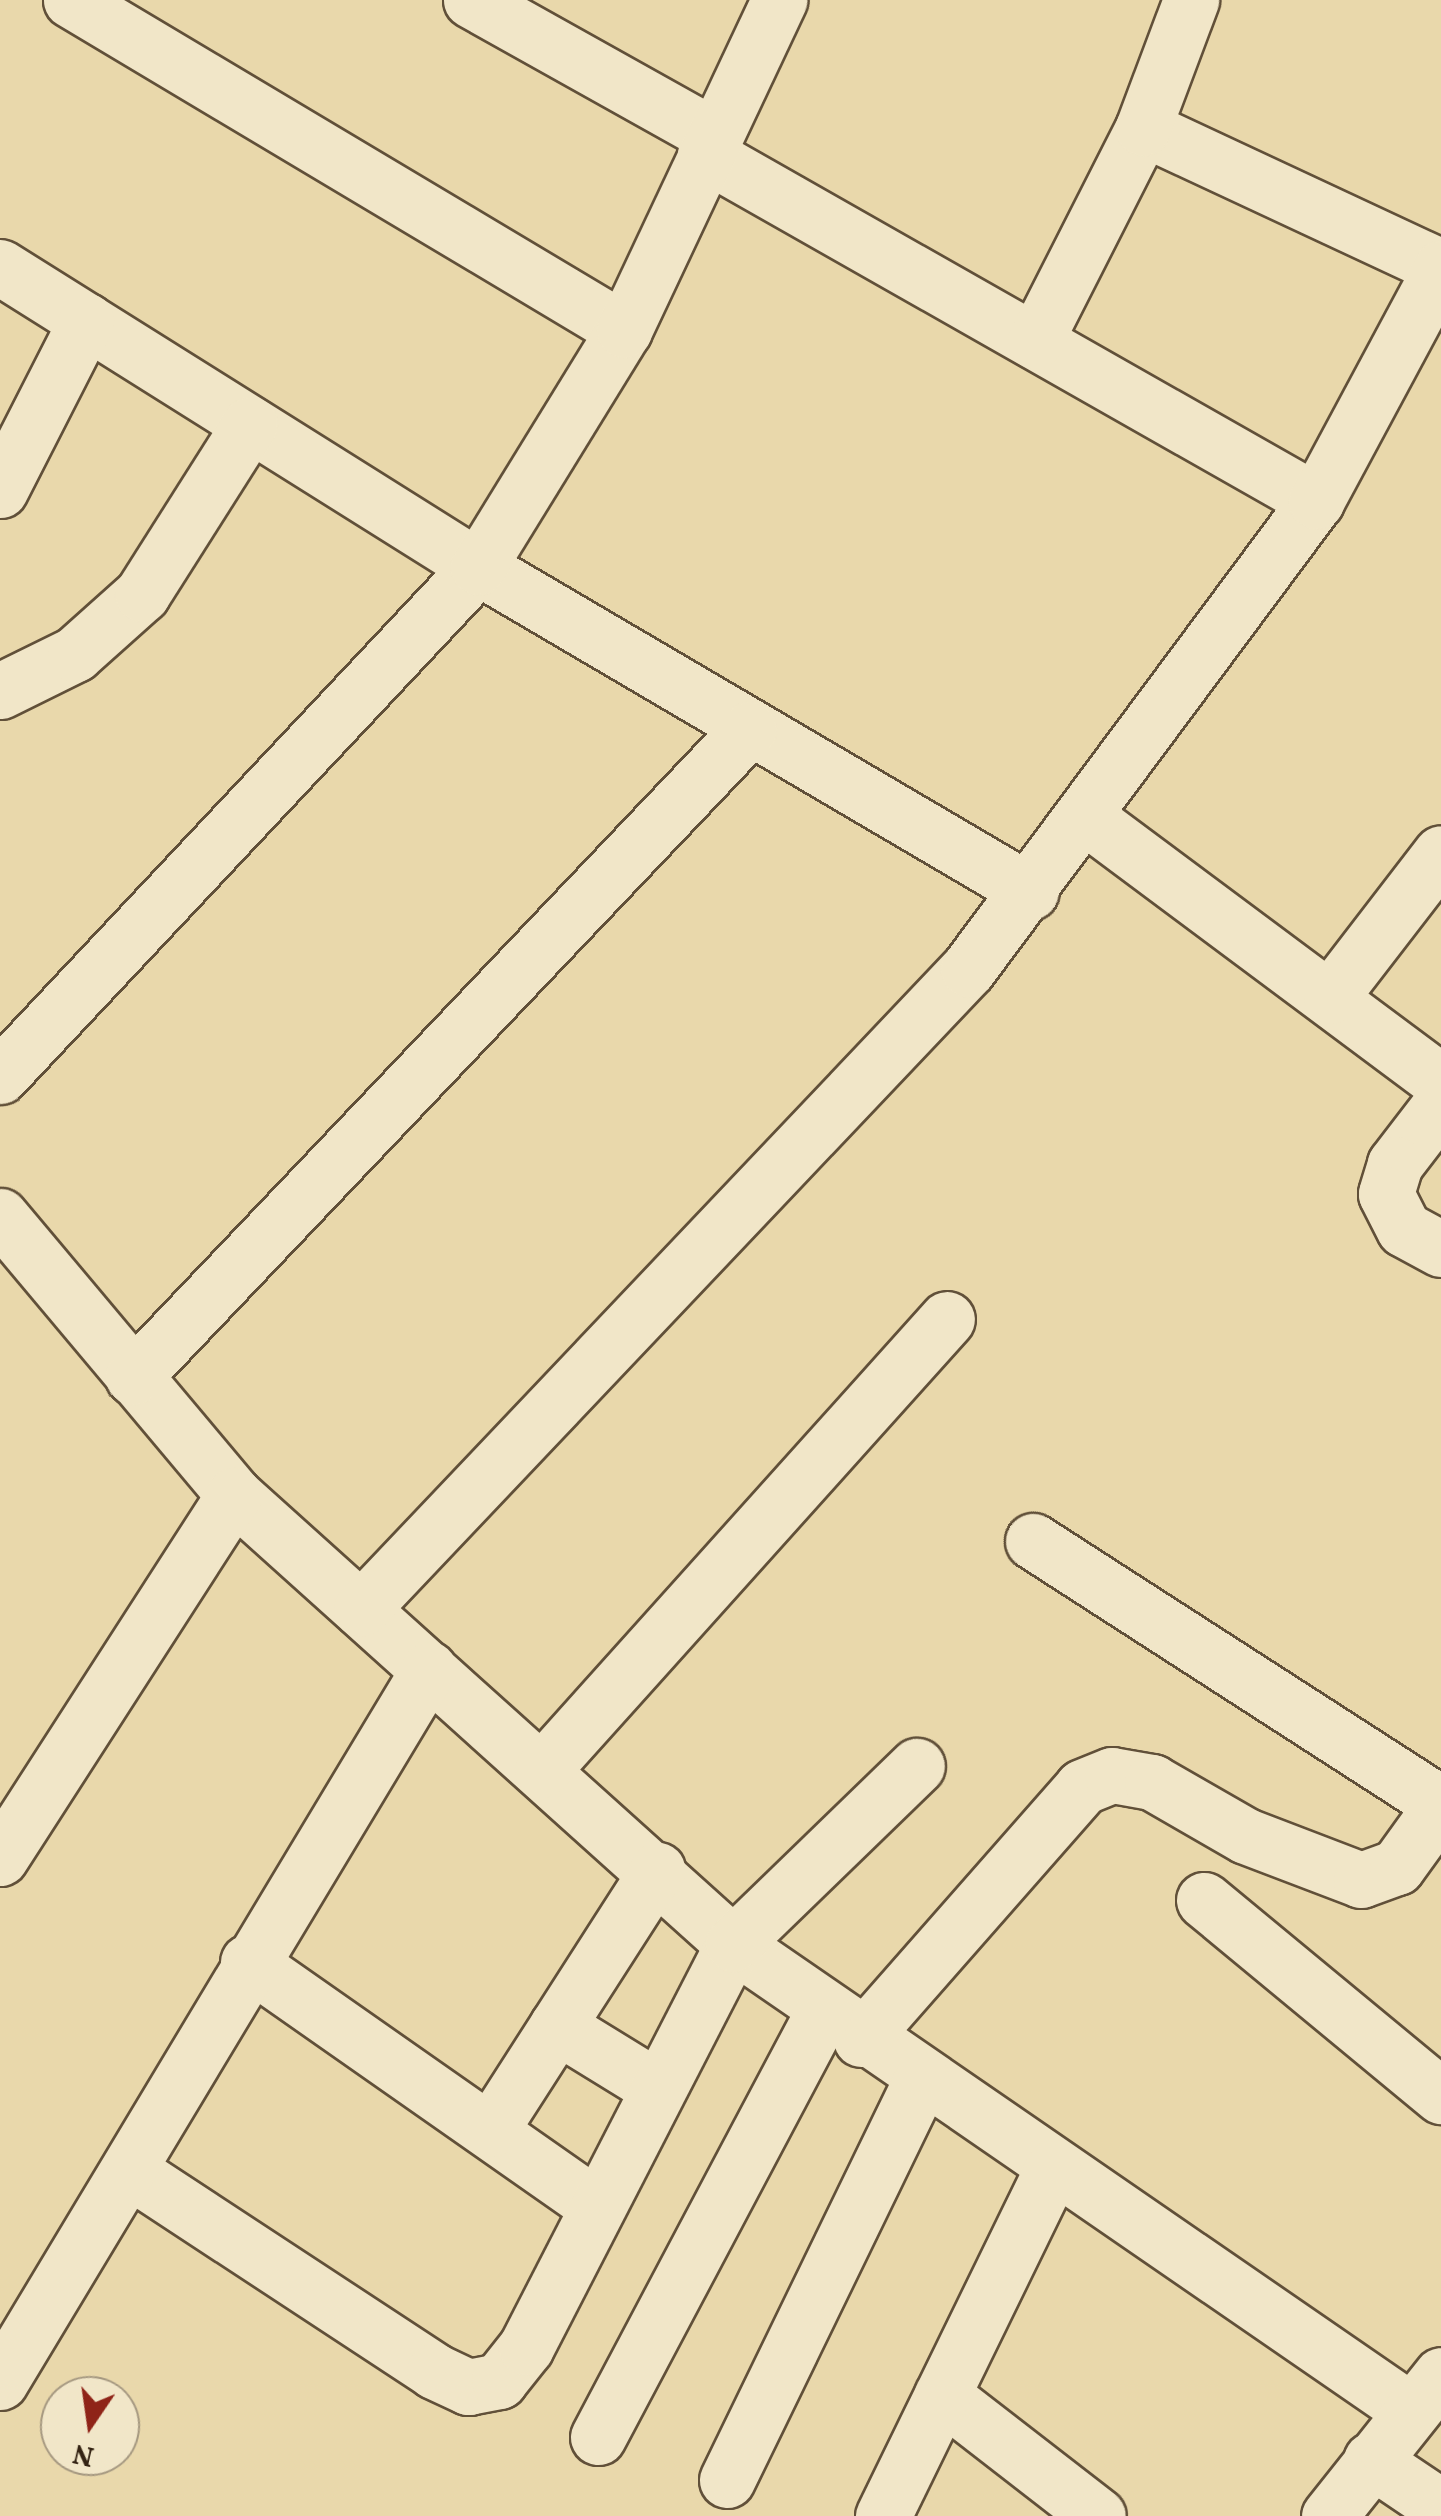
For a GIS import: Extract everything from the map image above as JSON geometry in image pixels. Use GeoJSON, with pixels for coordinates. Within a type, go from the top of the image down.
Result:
{"type":"FeatureCollection","features":[{"type":"Feature","properties":{"kind":"street"},"geometry":{"type":"LineString","coordinates":[[70,0],[624,330]]}},
{"type":"Feature","properties":{"kind":"street"},"geometry":{"type":"LineString","coordinates":[[471,0],[1035,341],[1316,501]]}},
{"type":"Feature","properties":{"kind":"street"},"geometry":{"type":"LineString","coordinates":[[0,1076],[478,567],[624,330],[779,0]]}},
{"type":"Feature","properties":{"kind":"street"},"geometry":{"type":"LineString","coordinates":[[1035,341],[1142,128],[1191,0]]}},
{"type":"Feature","properties":{"kind":"street"},"geometry":{"type":"LineString","coordinates":[[361,1609],[860,1086],[1031,892],[1316,501],[1441,267],[1142,128]]}},
{"type":"Feature","properties":{"kind":"street"},"geometry":{"type":"LineString","coordinates":[[1,270],[478,567],[1031,892]]}},
{"type":"Feature","properties":{"kind":"street"},"geometry":{"type":"LineString","coordinates":[[0,490],[86,321]]}},
{"type":"Feature","properties":{"kind":"street"},"geometry":{"type":"LineString","coordinates":[[0,691],[75,654],[142,594],[250,424]]}},
{"type":"Feature","properties":{"kind":"street"},"geometry":{"type":"LineString","coordinates":[[133,1377],[749,729]]}},
{"type":"Feature","properties":{"kind":"street"},"geometry":{"type":"LineString","coordinates":[[1087,818],[1331,996],[1441,1082]]}},
{"type":"Feature","properties":{"kind":"street"},"geometry":{"type":"LineString","coordinates":[[1331,996],[1441,853]]}},
{"type":"Feature","properties":{"kind":"street"},"geometry":{"type":"LineString","coordinates":[[1441,1104],[1395,1164],[1386,1194],[1404,1229],[1441,1249]]}},
{"type":"Feature","properties":{"kind":"street"},"geometry":{"type":"LineString","coordinates":[[0,1216],[234,1495],[657,1870],[733,1944],[922,2080],[1054,2167],[1426,2393],[1329,2516]]}},
{"type":"Feature","properties":{"kind":"street"},"geometry":{"type":"LineString","coordinates":[[542,1770],[946,1320]]}},
{"type":"Feature","properties":{"kind":"street"},"geometry":{"type":"LineString","coordinates":[[0,1858],[234,1495]]}},
{"type":"Feature","properties":{"kind":"street"},"geometry":{"type":"LineString","coordinates":[[598,2437],[843,2024],[1082,1787],[1112,1775],[1152,1782],[1246,1836],[1362,1880],[1398,1867],[1441,1805],[1034,1541]]}},
{"type":"Feature","properties":{"kind":"street"},"geometry":{"type":"LineString","coordinates":[[0,2382],[130,2172],[248,1962],[429,1669]]}},
{"type":"Feature","properties":{"kind":"street"},"geometry":{"type":"LineString","coordinates":[[130,2172],[468,2386],[499,2381],[526,2348],[656,2087],[733,1944],[917,1766]]}},
{"type":"Feature","properties":{"kind":"street"},"geometry":{"type":"LineString","coordinates":[[490,2130],[657,1870]]}},
{"type":"Feature","properties":{"kind":"street"},"geometry":{"type":"LineString","coordinates":[[1204,1900],[1441,2096]]}},
{"type":"Feature","properties":{"kind":"street"},"geometry":{"type":"LineString","coordinates":[[248,1962],[596,2206]]}},
{"type":"Feature","properties":{"kind":"street"},"geometry":{"type":"LineString","coordinates":[[557,2026],[656,2087]]}},
{"type":"Feature","properties":{"kind":"street"},"geometry":{"type":"LineString","coordinates":[[726,2480],[922,2080]]}},
{"type":"Feature","properties":{"kind":"street"},"geometry":{"type":"LineString","coordinates":[[883,2516],[1054,2167]]}},
{"type":"Feature","properties":{"kind":"street"},"geometry":{"type":"LineString","coordinates":[[942,2395],[1098,2516]]}},
{"type":"Feature","properties":{"kind":"street"},"geometry":{"type":"LineString","coordinates":[[1371,2460],[1441,2507]]}}]}
